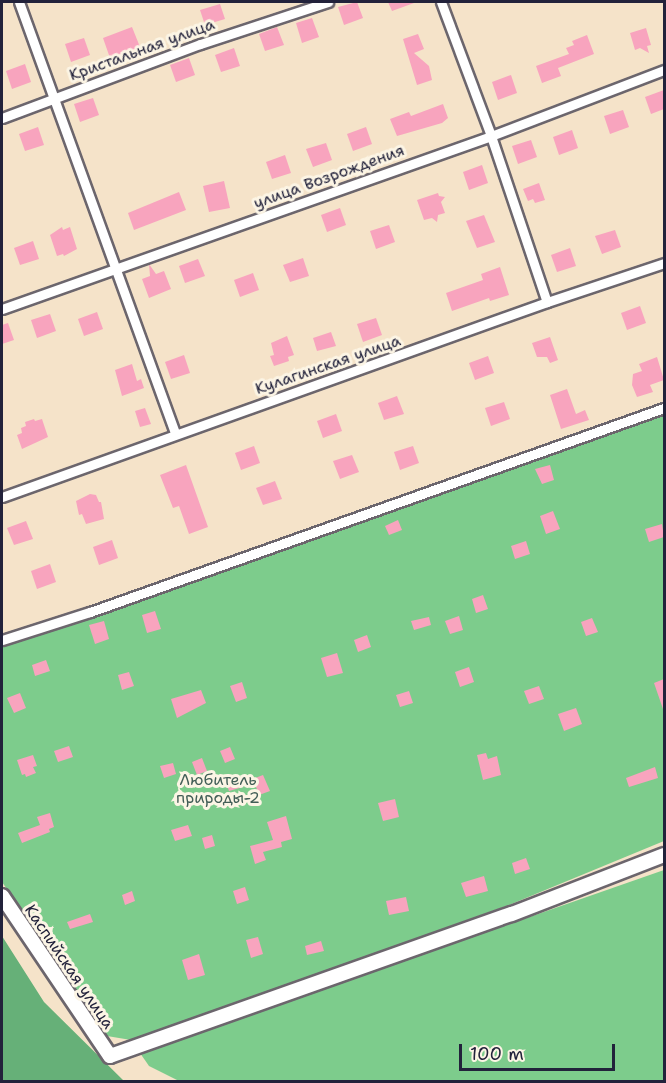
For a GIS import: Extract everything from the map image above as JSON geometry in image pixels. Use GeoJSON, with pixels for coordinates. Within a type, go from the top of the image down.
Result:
{"type":"FeatureCollection","features":[{"type":"Feature","properties":{"kind":"street"},"geometry":{"type":"LineString","coordinates":[[18,2],[175,434]]}},
{"type":"Feature","properties":{"kind":"street","name":"Кристальная улица"},"geometry":{"type":"LineString","coordinates":[[2,118],[200,44],[328,2]]}},
{"type":"Feature","properties":{"kind":"street"},"geometry":{"type":"LineString","coordinates":[[441,2],[491,136],[547,302]]}},
{"type":"Feature","properties":{"kind":"street","name":"улица Возрождения"},"geometry":{"type":"LineString","coordinates":[[2,309],[491,136],[664,70]]}},
{"type":"Feature","properties":{"kind":"street","name":"Кулагинская улица"},"geometry":{"type":"LineString","coordinates":[[2,497],[547,302],[664,263]]}},
{"type":"Feature","properties":{"kind":"street"},"geometry":{"type":"LineString","coordinates":[[2,640],[90,612],[664,408]]}},
{"type":"Feature","properties":{"kind":"street","name":"Каспийская улица"},"geometry":{"type":"LineString","coordinates":[[2,896],[110,1056],[512,914],[664,855]]}},
{"type":"Feature","properties":{"kind":"green space","name":"Любитель природы-2"},"geometry":{"type":"Polygon","coordinates":[[[664,413],[664,841],[509,905],[131,1040],[107,1036],[2,882],[2,647],[664,413]]]}},
{"type":"Feature","properties":{"kind":"green space"},"geometry":{"type":"Polygon","coordinates":[[[664,870],[664,1081],[179,1081],[149,1066],[140,1053],[664,870]]]}},
{"type":"Feature","properties":{"kind":"green space"},"geometry":{"type":"Polygon","coordinates":[[[2,936],[44,1002],[124,1081],[2,1081],[2,936]]]}},
{"type":"Feature","properties":{"kind":"building"},"geometry":{"type":"Polygon","coordinates":[[[357,2],[363,18],[344,25],[338,7],[357,2]]]}},
{"type":"Feature","properties":{"kind":"building"},"geometry":{"type":"Polygon","coordinates":[[[388,2],[414,2],[414,3],[392,11],[388,2]]]}},
{"type":"Feature","properties":{"kind":"building"},"geometry":{"type":"Polygon","coordinates":[[[220,4],[225,19],[205,25],[200,10],[220,4]]]}},
{"type":"Feature","properties":{"kind":"building"},"geometry":{"type":"Polygon","coordinates":[[[312,18],[319,37],[302,43],[296,23],[312,18]]]}},
{"type":"Feature","properties":{"kind":"building"},"geometry":{"type":"Polygon","coordinates":[[[132,27],[140,47],[110,58],[103,38],[132,27]]]}},
{"type":"Feature","properties":{"kind":"building"},"geometry":{"type":"Polygon","coordinates":[[[277,27],[284,45],[265,51],[259,34],[277,27]]]}},
{"type":"Feature","properties":{"kind":"building"},"geometry":{"type":"Polygon","coordinates":[[[646,28],[651,45],[647,46],[649,53],[640,48],[635,50],[630,33],[646,28]]]}},
{"type":"Feature","properties":{"kind":"building"},"geometry":{"type":"Polygon","coordinates":[[[418,34],[424,49],[414,53],[429,66],[432,80],[417,85],[403,39],[418,34]]]}},
{"type":"Feature","properties":{"kind":"building"},"geometry":{"type":"Polygon","coordinates":[[[587,35],[594,54],[558,68],[561,76],[542,83],[536,66],[569,54],[566,48],[574,45],[572,41],[587,35]]]}},
{"type":"Feature","properties":{"kind":"building"},"geometry":{"type":"Polygon","coordinates":[[[84,38],[90,55],[71,62],[65,44],[84,38]]]}},
{"type":"Feature","properties":{"kind":"building"},"geometry":{"type":"Polygon","coordinates":[[[234,48],[240,66],[221,72],[215,55],[234,48]]]}},
{"type":"Feature","properties":{"kind":"building"},"geometry":{"type":"Polygon","coordinates":[[[189,58],[195,75],[176,82],[170,65],[189,58]]]}},
{"type":"Feature","properties":{"kind":"building"},"geometry":{"type":"Polygon","coordinates":[[[25,64],[31,82],[12,89],[6,71],[25,64]]]}},
{"type":"Feature","properties":{"kind":"building"},"geometry":{"type":"Polygon","coordinates":[[[511,75],[517,93],[498,100],[492,82],[511,75]]]}},
{"type":"Feature","properties":{"kind":"building"},"geometry":{"type":"Polygon","coordinates":[[[664,90],[664,109],[651,114],[645,97],[664,90]]]}},
{"type":"Feature","properties":{"kind":"building"},"geometry":{"type":"Polygon","coordinates":[[[93,98],[99,115],[80,122],[74,104],[93,98]]]}},
{"type":"Feature","properties":{"kind":"building"},"geometry":{"type":"Polygon","coordinates":[[[443,104],[448,118],[442,123],[397,136],[390,119],[409,112],[411,116],[443,104]]]}},
{"type":"Feature","properties":{"kind":"building"},"geometry":{"type":"Polygon","coordinates":[[[623,110],[629,127],[610,134],[604,116],[623,110]]]}},
{"type":"Feature","properties":{"kind":"building"},"geometry":{"type":"Polygon","coordinates":[[[38,127],[44,145],[25,151],[19,134],[38,127]]]}},
{"type":"Feature","properties":{"kind":"building"},"geometry":{"type":"Polygon","coordinates":[[[366,127],[372,144],[353,151],[347,134],[366,127]]]}},
{"type":"Feature","properties":{"kind":"building"},"geometry":{"type":"Polygon","coordinates":[[[572,130],[578,148],[559,155],[553,137],[572,130]]]}},
{"type":"Feature","properties":{"kind":"building"},"geometry":{"type":"Polygon","coordinates":[[[531,140],[537,157],[518,164],[512,146],[531,140]]]}},
{"type":"Feature","properties":{"kind":"building"},"geometry":{"type":"Polygon","coordinates":[[[326,143],[332,160],[313,167],[306,149],[326,143]]]}},
{"type":"Feature","properties":{"kind":"building"},"geometry":{"type":"Polygon","coordinates":[[[285,155],[291,173],[272,179],[266,162],[285,155]]]}},
{"type":"Feature","properties":{"kind":"building"},"geometry":{"type":"Polygon","coordinates":[[[482,165],[488,183],[469,190],[463,172],[482,165]]]}},
{"type":"Feature","properties":{"kind":"building"},"geometry":{"type":"Polygon","coordinates":[[[224,181],[230,208],[209,212],[203,186],[224,181]]]}},
{"type":"Feature","properties":{"kind":"building"},"geometry":{"type":"Polygon","coordinates":[[[539,183],[545,200],[535,203],[533,199],[528,201],[523,189],[539,183]]]}},
{"type":"Feature","properties":{"kind":"building"},"geometry":{"type":"Polygon","coordinates":[[[179,192],[186,210],[134,230],[128,213],[179,192]]]}},
{"type":"Feature","properties":{"kind":"building"},"geometry":{"type":"Polygon","coordinates":[[[438,193],[439,196],[445,197],[441,202],[445,213],[438,215],[437,222],[432,218],[424,220],[417,200],[438,193]]]}},
{"type":"Feature","properties":{"kind":"building"},"geometry":{"type":"Polygon","coordinates":[[[340,208],[346,225],[327,232],[321,215],[340,208]]]}},
{"type":"Feature","properties":{"kind":"building"},"geometry":{"type":"Polygon","coordinates":[[[484,215],[495,242],[477,248],[466,221],[484,215]]]}},
{"type":"Feature","properties":{"kind":"building"},"geometry":{"type":"Polygon","coordinates":[[[389,225],[395,242],[376,249],[370,231],[389,225]]]}},
{"type":"Feature","properties":{"kind":"building"},"geometry":{"type":"Polygon","coordinates":[[[62,227],[63,230],[70,227],[77,249],[64,256],[63,254],[57,256],[50,235],[62,227]]]}},
{"type":"Feature","properties":{"kind":"building"},"geometry":{"type":"Polygon","coordinates":[[[615,230],[621,247],[602,254],[595,236],[615,230]]]}},
{"type":"Feature","properties":{"kind":"building"},"geometry":{"type":"Polygon","coordinates":[[[33,241],[39,259],[20,265],[14,248],[33,241]]]}},
{"type":"Feature","properties":{"kind":"building"},"geometry":{"type":"Polygon","coordinates":[[[570,248],[576,266],[557,272],[551,255],[570,248]]]}},
{"type":"Feature","properties":{"kind":"building"},"geometry":{"type":"Polygon","coordinates":[[[303,258],[309,276],[290,282],[283,265],[303,258]]]}},
{"type":"Feature","properties":{"kind":"building"},"geometry":{"type":"Polygon","coordinates":[[[198,259],[205,276],[185,283],[179,266],[198,259]]]}},
{"type":"Feature","properties":{"kind":"building"},"geometry":{"type":"Polygon","coordinates":[[[149,264],[156,274],[164,271],[171,289],[149,298],[142,279],[150,276],[149,264]]]}},
{"type":"Feature","properties":{"kind":"building"},"geometry":{"type":"Polygon","coordinates":[[[500,267],[509,295],[490,301],[489,298],[452,311],[446,293],[483,280],[481,274],[500,267]]]}},
{"type":"Feature","properties":{"kind":"building"},"geometry":{"type":"Polygon","coordinates":[[[253,273],[259,290],[240,297],[234,280],[253,273]]]}},
{"type":"Feature","properties":{"kind":"building"},"geometry":{"type":"Polygon","coordinates":[[[640,306],[646,323],[627,330],[621,313],[640,306]]]}},
{"type":"Feature","properties":{"kind":"building"},"geometry":{"type":"Polygon","coordinates":[[[97,312],[103,329],[84,336],[78,319],[97,312]]]}},
{"type":"Feature","properties":{"kind":"building"},"geometry":{"type":"Polygon","coordinates":[[[50,314],[56,331],[37,338],[31,320],[50,314]]]}},
{"type":"Feature","properties":{"kind":"building"},"geometry":{"type":"Polygon","coordinates":[[[376,318],[382,335],[363,342],[357,324],[376,318]]]}},
{"type":"Feature","properties":{"kind":"building"},"geometry":{"type":"Polygon","coordinates":[[[8,323],[14,340],[2,344],[2,325],[8,323]]]}},
{"type":"Feature","properties":{"kind":"building"},"geometry":{"type":"Polygon","coordinates":[[[331,332],[336,346],[317,351],[313,338],[331,332]]]}},
{"type":"Feature","properties":{"kind":"building"},"geometry":{"type":"Polygon","coordinates":[[[287,336],[294,355],[288,357],[289,361],[274,366],[270,356],[274,355],[271,343],[287,336]]]}},
{"type":"Feature","properties":{"kind":"building"},"geometry":{"type":"Polygon","coordinates":[[[550,337],[558,360],[550,363],[547,357],[537,357],[532,343],[550,337]]]}},
{"type":"Feature","properties":{"kind":"building"},"geometry":{"type":"Polygon","coordinates":[[[184,355],[190,373],[171,379],[165,362],[184,355]]]}},
{"type":"Feature","properties":{"kind":"building"},"geometry":{"type":"Polygon","coordinates":[[[488,356],[494,373],[475,380],[469,363],[488,356]]]}},
{"type":"Feature","properties":{"kind":"building"},"geometry":{"type":"Polygon","coordinates":[[[657,357],[664,380],[650,385],[653,392],[637,397],[632,385],[633,374],[642,371],[639,364],[657,357]]]}},
{"type":"Feature","properties":{"kind":"building"},"geometry":{"type":"Polygon","coordinates":[[[132,364],[137,381],[141,379],[144,388],[122,396],[115,370],[132,364]]]}},
{"type":"Feature","properties":{"kind":"building"},"geometry":{"type":"Polygon","coordinates":[[[567,389],[576,414],[585,410],[589,420],[561,429],[550,395],[567,389]]]}},
{"type":"Feature","properties":{"kind":"building"},"geometry":{"type":"Polygon","coordinates":[[[397,396],[404,414],[384,420],[378,403],[397,396]]]}},
{"type":"Feature","properties":{"kind":"building"},"geometry":{"type":"Polygon","coordinates":[[[504,402],[510,419],[491,426],[485,408],[504,402]]]}},
{"type":"Feature","properties":{"kind":"building"},"geometry":{"type":"Polygon","coordinates":[[[145,408],[151,424],[140,427],[135,411],[145,408]]]}},
{"type":"Feature","properties":{"kind":"building"},"geometry":{"type":"Polygon","coordinates":[[[336,414],[342,431],[323,438],[317,421],[336,414]]]}},
{"type":"Feature","properties":{"kind":"building"},"geometry":{"type":"Polygon","coordinates":[[[34,419],[35,421],[42,419],[48,437],[22,449],[17,435],[22,433],[21,428],[26,426],[25,422],[34,419]]]}},
{"type":"Feature","properties":{"kind":"building"},"geometry":{"type":"Polygon","coordinates":[[[254,446],[260,463],[241,470],[235,453],[254,446]]]}},
{"type":"Feature","properties":{"kind":"building"},"geometry":{"type":"Polygon","coordinates":[[[413,446],[419,463],[400,470],[394,452],[413,446]]]}},
{"type":"Feature","properties":{"kind":"building"},"geometry":{"type":"Polygon","coordinates":[[[352,455],[359,472],[340,479],[333,461],[352,455]]]}},
{"type":"Feature","properties":{"kind":"building"},"geometry":{"type":"Polygon","coordinates":[[[186,465],[208,527],[189,534],[179,506],[173,508],[160,475],[186,465]]]}},
{"type":"Feature","properties":{"kind":"building"},"geometry":{"type":"Polygon","coordinates":[[[550,465],[554,480],[542,484],[535,469],[550,465]]]}},
{"type":"Feature","properties":{"kind":"building"},"geometry":{"type":"Polygon","coordinates":[[[275,481],[282,499],[263,505],[256,488],[275,481]]]}},
{"type":"Feature","properties":{"kind":"building"},"geometry":{"type":"Polygon","coordinates":[[[90,494],[96,495],[101,502],[104,519],[86,524],[82,514],[79,515],[76,501],[90,494]]]}},
{"type":"Feature","properties":{"kind":"building"},"geometry":{"type":"Polygon","coordinates":[[[553,511],[560,529],[546,534],[540,516],[553,511]]]}},
{"type":"Feature","properties":{"kind":"building"},"geometry":{"type":"Polygon","coordinates":[[[398,520],[402,530],[389,535],[385,526],[398,520]]]}},
{"type":"Feature","properties":{"kind":"building"},"geometry":{"type":"Polygon","coordinates":[[[26,521],[33,539],[14,545],[7,528],[26,521]]]}},
{"type":"Feature","properties":{"kind":"building"},"geometry":{"type":"Polygon","coordinates":[[[662,524],[664,537],[649,542],[645,529],[662,524]]]}},
{"type":"Feature","properties":{"kind":"building"},"geometry":{"type":"Polygon","coordinates":[[[112,540],[118,558],[99,565],[93,547],[112,540]]]}},
{"type":"Feature","properties":{"kind":"building"},"geometry":{"type":"Polygon","coordinates":[[[526,541],[530,554],[515,559],[511,546],[526,541]]]}},
{"type":"Feature","properties":{"kind":"building"},"geometry":{"type":"Polygon","coordinates":[[[50,564],[56,582],[37,589],[31,571],[50,564]]]}},
{"type":"Feature","properties":{"kind":"building"},"geometry":{"type":"Polygon","coordinates":[[[483,595],[488,609],[476,613],[472,599],[483,595]]]}},
{"type":"Feature","properties":{"kind":"building"},"geometry":{"type":"Polygon","coordinates":[[[155,611],[161,629],[147,633],[142,615],[155,611]]]}},
{"type":"Feature","properties":{"kind":"building"},"geometry":{"type":"Polygon","coordinates":[[[459,616],[463,630],[450,634],[445,621],[459,616]]]}},
{"type":"Feature","properties":{"kind":"building"},"geometry":{"type":"Polygon","coordinates":[[[429,617],[431,625],[414,630],[411,621],[429,617]]]}},
{"type":"Feature","properties":{"kind":"building"},"geometry":{"type":"Polygon","coordinates":[[[592,618],[598,632],[586,636],[581,622],[592,618]]]}},
{"type":"Feature","properties":{"kind":"building"},"geometry":{"type":"Polygon","coordinates":[[[104,621],[109,639],[95,644],[89,625],[104,621]]]}},
{"type":"Feature","properties":{"kind":"building"},"geometry":{"type":"Polygon","coordinates":[[[367,635],[371,647],[358,652],[354,640],[367,635]]]}},
{"type":"Feature","properties":{"kind":"building"},"geometry":{"type":"Polygon","coordinates":[[[337,653],[343,673],[327,677],[321,658],[337,653]]]}},
{"type":"Feature","properties":{"kind":"building"},"geometry":{"type":"Polygon","coordinates":[[[46,660],[50,671],[35,676],[32,665],[46,660]]]}},
{"type":"Feature","properties":{"kind":"building"},"geometry":{"type":"Polygon","coordinates":[[[469,667],[474,682],[460,687],[455,672],[469,667]]]}},
{"type":"Feature","properties":{"kind":"building"},"geometry":{"type":"Polygon","coordinates":[[[129,672],[134,686],[122,690],[118,675],[129,672]]]}},
{"type":"Feature","properties":{"kind":"building"},"geometry":{"type":"Polygon","coordinates":[[[664,679],[664,709],[663,709],[654,683],[664,679]]]}},
{"type":"Feature","properties":{"kind":"building"},"geometry":{"type":"Polygon","coordinates":[[[242,682],[247,698],[236,702],[230,686],[242,682]]]}},
{"type":"Feature","properties":{"kind":"building"},"geometry":{"type":"Polygon","coordinates":[[[539,686],[544,699],[529,704],[524,691],[539,686]]]}},
{"type":"Feature","properties":{"kind":"building"},"geometry":{"type":"Polygon","coordinates":[[[201,690],[206,703],[177,718],[171,699],[201,690]]]}},
{"type":"Feature","properties":{"kind":"building"},"geometry":{"type":"Polygon","coordinates":[[[409,691],[413,703],[400,707],[396,695],[409,691]]]}},
{"type":"Feature","properties":{"kind":"building"},"geometry":{"type":"Polygon","coordinates":[[[20,693],[26,708],[14,713],[7,698],[20,693]]]}},
{"type":"Feature","properties":{"kind":"building"},"geometry":{"type":"Polygon","coordinates":[[[576,708],[582,724],[564,731],[558,714],[576,708]]]}},
{"type":"Feature","properties":{"kind":"building"},"geometry":{"type":"Polygon","coordinates":[[[69,746],[73,757],[58,762],[54,751],[69,746]]]}},
{"type":"Feature","properties":{"kind":"building"},"geometry":{"type":"Polygon","coordinates":[[[230,747],[235,759],[225,763],[220,751],[230,747]]]}},
{"type":"Feature","properties":{"kind":"building"},"geometry":{"type":"Polygon","coordinates":[[[486,753],[488,759],[497,756],[501,775],[483,780],[477,755],[486,753]]]}},
{"type":"Feature","properties":{"kind":"building"},"geometry":{"type":"Polygon","coordinates":[[[33,755],[37,766],[33,767],[36,773],[26,777],[25,774],[22,775],[17,760],[33,755]]]}},
{"type":"Feature","properties":{"kind":"building"},"geometry":{"type":"Polygon","coordinates":[[[202,758],[207,771],[197,775],[192,762],[202,758]]]}},
{"type":"Feature","properties":{"kind":"building"},"geometry":{"type":"Polygon","coordinates":[[[173,763],[176,774],[164,778],[160,766],[173,763]]]}},
{"type":"Feature","properties":{"kind":"building"},"geometry":{"type":"Polygon","coordinates":[[[655,767],[658,778],[629,787],[626,778],[655,767]]]}},
{"type":"Feature","properties":{"kind":"building"},"geometry":{"type":"Polygon","coordinates":[[[263,775],[270,791],[259,795],[253,779],[263,775]]]}},
{"type":"Feature","properties":{"kind":"building"},"geometry":{"type":"Polygon","coordinates":[[[240,778],[243,787],[229,791],[226,782],[240,778]]]}},
{"type":"Feature","properties":{"kind":"building"},"geometry":{"type":"Polygon","coordinates":[[[395,799],[399,817],[383,821],[378,803],[395,799]]]}},
{"type":"Feature","properties":{"kind":"building"},"geometry":{"type":"Polygon","coordinates":[[[50,813],[54,827],[49,829],[50,832],[22,843],[18,833],[40,825],[37,817],[50,813]]]}},
{"type":"Feature","properties":{"kind":"building"},"geometry":{"type":"Polygon","coordinates":[[[286,816],[292,839],[281,842],[282,847],[263,852],[266,860],[255,864],[250,846],[273,840],[267,822],[286,816]]]}},
{"type":"Feature","properties":{"kind":"building"},"geometry":{"type":"Polygon","coordinates":[[[188,825],[192,836],[175,841],[171,830],[188,825]]]}},
{"type":"Feature","properties":{"kind":"building"},"geometry":{"type":"Polygon","coordinates":[[[212,835],[215,846],[205,849],[202,838],[212,835]]]}},
{"type":"Feature","properties":{"kind":"building"},"geometry":{"type":"Polygon","coordinates":[[[526,858],[530,869],[515,874],[512,863],[526,858]]]}},
{"type":"Feature","properties":{"kind":"building"},"geometry":{"type":"Polygon","coordinates":[[[484,876],[488,891],[466,897],[461,883],[484,876]]]}},
{"type":"Feature","properties":{"kind":"building"},"geometry":{"type":"Polygon","coordinates":[[[245,887],[249,900],[237,904],[233,891],[245,887]]]}},
{"type":"Feature","properties":{"kind":"building"},"geometry":{"type":"Polygon","coordinates":[[[132,891],[135,901],[125,905],[122,895],[132,891]]]}},
{"type":"Feature","properties":{"kind":"building"},"geometry":{"type":"Polygon","coordinates":[[[406,897],[409,911],[389,915],[386,901],[406,897]]]}},
{"type":"Feature","properties":{"kind":"building"},"geometry":{"type":"Polygon","coordinates":[[[90,914],[93,922],[70,929],[67,922],[90,914]]]}},
{"type":"Feature","properties":{"kind":"building"},"geometry":{"type":"Polygon","coordinates":[[[258,937],[263,954],[251,958],[246,940],[258,937]]]}},
{"type":"Feature","properties":{"kind":"building"},"geometry":{"type":"Polygon","coordinates":[[[321,941],[324,951],[307,955],[305,946],[321,941]]]}},
{"type":"Feature","properties":{"kind":"building"},"geometry":{"type":"Polygon","coordinates":[[[199,954],[205,975],[188,980],[182,960],[199,954]]]}}]}
